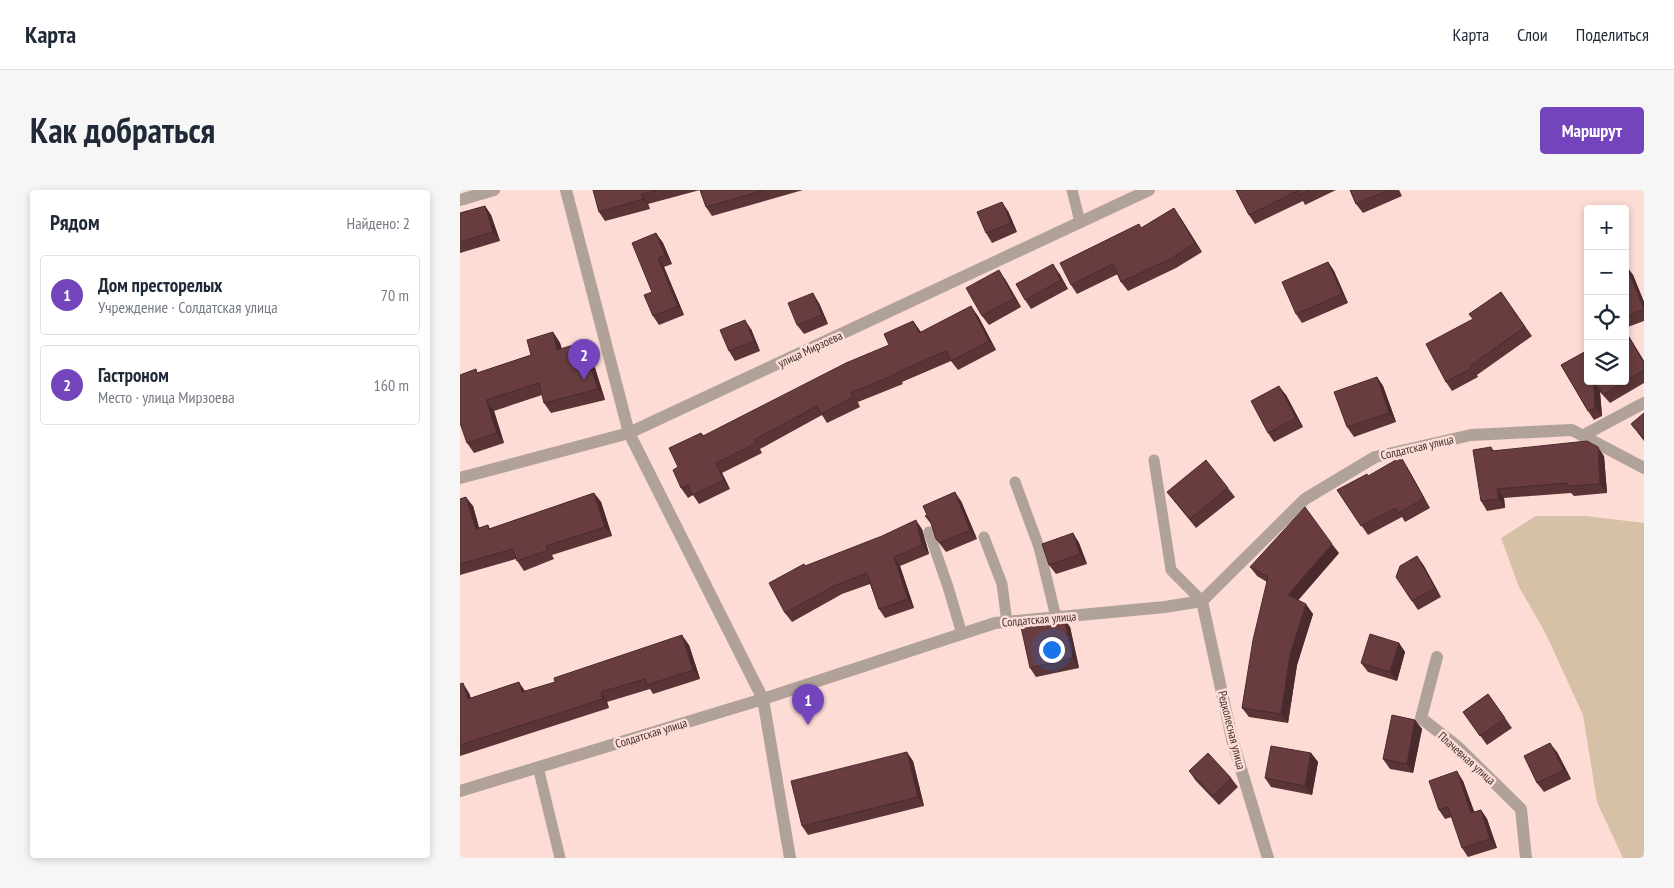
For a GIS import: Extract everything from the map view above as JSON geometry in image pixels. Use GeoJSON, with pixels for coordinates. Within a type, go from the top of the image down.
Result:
{"type":"FeatureCollection","features":[{"type":"Feature","properties":{"kind":"street"},"geometry":{"type":"LineString","coordinates":[[460,200],[494,190]]}},
{"type":"Feature","properties":{"kind":"street"},"geometry":{"type":"LineString","coordinates":[[566,190],[629,434],[763,699],[790,858]]}},
{"type":"Feature","properties":{"kind":"street","name":"улица Мирзоева"},"geometry":{"type":"LineString","coordinates":[[460,478],[629,434],[1149,190]]}},
{"type":"Feature","properties":{"kind":"street"},"geometry":{"type":"LineString","coordinates":[[1584,435],[1644,403]]}},
{"type":"Feature","properties":{"kind":"street","name":"Солдатская улица"},"geometry":{"type":"LineString","coordinates":[[460,791],[763,699],[995,623],[1202,601],[1305,499],[1375,457],[1471,435],[1572,430],[1644,468]]}},
{"type":"Feature","properties":{"kind":"street","name":"Редколесная улица"},"geometry":{"type":"LineString","coordinates":[[1202,601],[1232,740],[1268,858]]}},
{"type":"Feature","properties":{"kind":"street","name":"Плачевная улица"},"geometry":{"type":"LineString","coordinates":[[1437,656],[1422,718],[1458,747],[1521,809],[1526,858]]}},
{"type":"Feature","properties":{"kind":"lane"},"geometry":{"type":"LineString","coordinates":[[1072,190],[1080,222]]}},
{"type":"Feature","properties":{"kind":"lane"},"geometry":{"type":"LineString","coordinates":[[1154,460],[1171,570],[1202,601]]}},
{"type":"Feature","properties":{"kind":"lane"},"geometry":{"type":"LineString","coordinates":[[1015,482],[1039,547],[1056,617]]}},
{"type":"Feature","properties":{"kind":"lane"},"geometry":{"type":"LineString","coordinates":[[929,532],[962,634]]}},
{"type":"Feature","properties":{"kind":"lane"},"geometry":{"type":"LineString","coordinates":[[984,537],[1002,584],[1007,622]]}},
{"type":"Feature","properties":{"kind":"lane"},"geometry":{"type":"LineString","coordinates":[[538,767],[560,858]]}},
{"type":"Feature","properties":{"kind":"shaded area"},"geometry":{"type":"Polygon","coordinates":[[[1536,516],[1586,516],[1644,523],[1644,858],[1623,858],[1597,802],[1583,715],[1545,632],[1519,587],[1501,538],[1536,516]]]}},
{"type":"Feature","properties":{"kind":"building"},"geometry":{"type":"Polygon","coordinates":[[[593,190],[659,190],[642,194],[643,199],[599,212],[593,190]]]}},
{"type":"Feature","properties":{"kind":"building"},"geometry":{"type":"Polygon","coordinates":[[[700,190],[765,190],[706,207],[700,190]]]}},
{"type":"Feature","properties":{"kind":"building"},"geometry":{"type":"Polygon","coordinates":[[[1236,190],[1310,190],[1299,195],[1297,191],[1249,215],[1236,190]]]}},
{"type":"Feature","properties":{"kind":"building"},"geometry":{"type":"Polygon","coordinates":[[[1350,190],[1389,190],[1356,204],[1350,190]]]}},
{"type":"Feature","properties":{"kind":"building"},"geometry":{"type":"Polygon","coordinates":[[[1002,202],[1011,223],[986,233],[977,212],[1002,202]]]}},
{"type":"Feature","properties":{"kind":"building"},"geometry":{"type":"Polygon","coordinates":[[[485,206],[493,232],[460,242],[460,213],[485,206]]]}},
{"type":"Feature","properties":{"kind":"building"},"geometry":{"type":"Polygon","coordinates":[[[1174,208],[1195,243],[1170,259],[1121,282],[1113,264],[1071,285],[1060,263],[1139,224],[1141,228],[1174,208]]]}},
{"type":"Feature","properties":{"kind":"building"},"geometry":{"type":"Polygon","coordinates":[[[656,233],[665,255],[658,258],[678,306],[653,316],[644,295],[652,292],[632,243],[656,233]]]}},
{"type":"Feature","properties":{"kind":"building"},"geometry":{"type":"Polygon","coordinates":[[[1328,262],[1342,294],[1296,314],[1282,282],[1328,262]]]}},
{"type":"Feature","properties":{"kind":"building"},"geometry":{"type":"Polygon","coordinates":[[[1053,264],[1061,280],[1025,300],[1016,284],[1053,264]]]}},
{"type":"Feature","properties":{"kind":"building"},"geometry":{"type":"Polygon","coordinates":[[[999,270],[1014,298],[982,316],[966,288],[999,270]]]}},
{"type":"Feature","properties":{"kind":"building"},"geometry":{"type":"Polygon","coordinates":[[[1629,272],[1644,309],[1629,315],[1629,272]]]}},
{"type":"Feature","properties":{"kind":"building"},"geometry":{"type":"Polygon","coordinates":[[[1501,292],[1525,327],[1470,366],[1472,368],[1446,382],[1426,344],[1473,319],[1469,314],[1501,292]]]}},
{"type":"Feature","properties":{"kind":"building"},"geometry":{"type":"Polygon","coordinates":[[[813,293],[822,315],[797,325],[788,303],[813,293]]]}},
{"type":"Feature","properties":{"kind":"building"},"geometry":{"type":"Polygon","coordinates":[[[971,306],[989,341],[951,361],[946,351],[851,393],[853,397],[821,414],[817,406],[754,440],[756,443],[716,463],[724,480],[692,495],[688,485],[681,488],[673,470],[678,467],[669,448],[701,433],[703,436],[846,363],[889,345],[884,334],[913,321],[919,333],[971,306]]]}},
{"type":"Feature","properties":{"kind":"building"},"geometry":{"type":"Polygon","coordinates":[[[745,320],[754,341],[729,351],[720,330],[745,320]]]}},
{"type":"Feature","properties":{"kind":"building"},"geometry":{"type":"Polygon","coordinates":[[[553,332],[557,350],[583,342],[598,389],[544,403],[539,383],[486,400],[497,433],[467,443],[460,423],[460,375],[476,369],[477,373],[531,355],[527,340],[553,332]]]}},
{"type":"Feature","properties":{"kind":"building"},"geometry":{"type":"Polygon","coordinates":[[[1629,337],[1644,363],[1644,370],[1629,379],[1629,337]]]}},
{"type":"Feature","properties":{"kind":"building"},"geometry":{"type":"Polygon","coordinates":[[[1584,352],[1584,385],[1594,385],[1595,407],[1588,411],[1561,365],[1584,352]]]}},
{"type":"Feature","properties":{"kind":"building"},"geometry":{"type":"Polygon","coordinates":[[[1377,377],[1389,413],[1347,427],[1334,392],[1377,377]]]}},
{"type":"Feature","properties":{"kind":"building"},"geometry":{"type":"Polygon","coordinates":[[[1596,385],[1619,385],[1604,394],[1596,385]]]}},
{"type":"Feature","properties":{"kind":"building"},"geometry":{"type":"Polygon","coordinates":[[[1279,386],[1296,418],[1268,433],[1251,401],[1279,386]]]}},
{"type":"Feature","properties":{"kind":"building"},"geometry":{"type":"Polygon","coordinates":[[[1644,413],[1644,439],[1631,424],[1644,413]]]}},
{"type":"Feature","properties":{"kind":"building"},"geometry":{"type":"Polygon","coordinates":[[[1587,441],[1598,447],[1600,484],[1567,486],[1567,483],[1497,489],[1499,499],[1481,501],[1473,450],[1491,447],[1492,451],[1587,441]]]}},
{"type":"Feature","properties":{"kind":"building"},"geometry":{"type":"Polygon","coordinates":[[[1401,457],[1424,498],[1399,513],[1396,508],[1361,526],[1337,490],[1367,474],[1368,476],[1401,457]]]}},
{"type":"Feature","properties":{"kind":"building"},"geometry":{"type":"Polygon","coordinates":[[[1206,460],[1228,488],[1190,519],[1167,492],[1206,460]]]}},
{"type":"Feature","properties":{"kind":"building"},"geometry":{"type":"Polygon","coordinates":[[[955,492],[970,530],[940,543],[936,539],[930,520],[925,516],[927,515],[923,506],[955,492]]]}},
{"type":"Feature","properties":{"kind":"building"},"geometry":{"type":"Polygon","coordinates":[[[594,493],[605,527],[546,546],[548,550],[517,561],[513,549],[460,564],[460,499],[466,497],[476,529],[488,525],[489,529],[594,493]]]}},
{"type":"Feature","properties":{"kind":"building"},"geometry":{"type":"Polygon","coordinates":[[[1305,507],[1332,544],[1288,595],[1306,604],[1290,655],[1281,714],[1242,708],[1253,640],[1268,577],[1250,567],[1305,507]]]}},
{"type":"Feature","properties":{"kind":"building"},"geometry":{"type":"Polygon","coordinates":[[[916,520],[922,545],[894,557],[908,599],[879,609],[867,573],[836,585],[785,613],[769,583],[804,564],[805,566],[882,536],[916,520]]]}},
{"type":"Feature","properties":{"kind":"building"},"geometry":{"type":"Polygon","coordinates":[[[1073,533],[1080,554],[1049,565],[1042,544],[1073,533]]]}},
{"type":"Feature","properties":{"kind":"building"},"geometry":{"type":"Polygon","coordinates":[[[1417,556],[1435,588],[1412,601],[1396,577],[1400,566],[1417,556]]]}},
{"type":"Feature","properties":{"kind":"building"},"geometry":{"type":"Polygon","coordinates":[[[1064,618],[1073,658],[1030,668],[1021,627],[1064,618]]]}},
{"type":"Feature","properties":{"kind":"building"},"geometry":{"type":"Polygon","coordinates":[[[1370,634],[1399,643],[1390,672],[1361,663],[1370,634]]]}},
{"type":"Feature","properties":{"kind":"building"},"geometry":{"type":"Polygon","coordinates":[[[682,635],[693,670],[647,685],[645,679],[601,692],[603,699],[460,745],[460,684],[463,683],[468,699],[519,682],[522,692],[555,682],[554,678],[682,635]]]}},
{"type":"Feature","properties":{"kind":"building"},"geometry":{"type":"Polygon","coordinates":[[[1488,694],[1505,718],[1480,736],[1463,712],[1488,694]]]}},
{"type":"Feature","properties":{"kind":"building"},"geometry":{"type":"Polygon","coordinates":[[[1392,715],[1415,720],[1407,764],[1383,759],[1392,715]]]}},
{"type":"Feature","properties":{"kind":"building"},"geometry":{"type":"Polygon","coordinates":[[[1550,743],[1564,770],[1537,783],[1524,756],[1550,743]]]}},
{"type":"Feature","properties":{"kind":"building"},"geometry":{"type":"Polygon","coordinates":[[[1271,746],[1311,753],[1305,786],[1265,778],[1271,746]]]}},
{"type":"Feature","properties":{"kind":"building"},"geometry":{"type":"Polygon","coordinates":[[[907,752],[918,797],[802,826],[791,781],[907,752]]]}},
{"type":"Feature","properties":{"kind":"building"},"geometry":{"type":"Polygon","coordinates":[[[1208,753],[1231,778],[1213,796],[1189,771],[1208,753]]]}},
{"type":"Feature","properties":{"kind":"building"},"geometry":{"type":"Polygon","coordinates":[[[1457,771],[1471,813],[1481,810],[1490,839],[1462,848],[1448,807],[1439,810],[1429,781],[1457,771]]]}},
{"type":"Feature","properties":{"kind":"place","name":"Гастроном"},"geometry":{"type":"Point","coordinates":[584,380]}},
{"type":"Feature","properties":{"kind":"place","name":"Дом престорелых"},"geometry":{"type":"Point","coordinates":[808,725]}}]}
